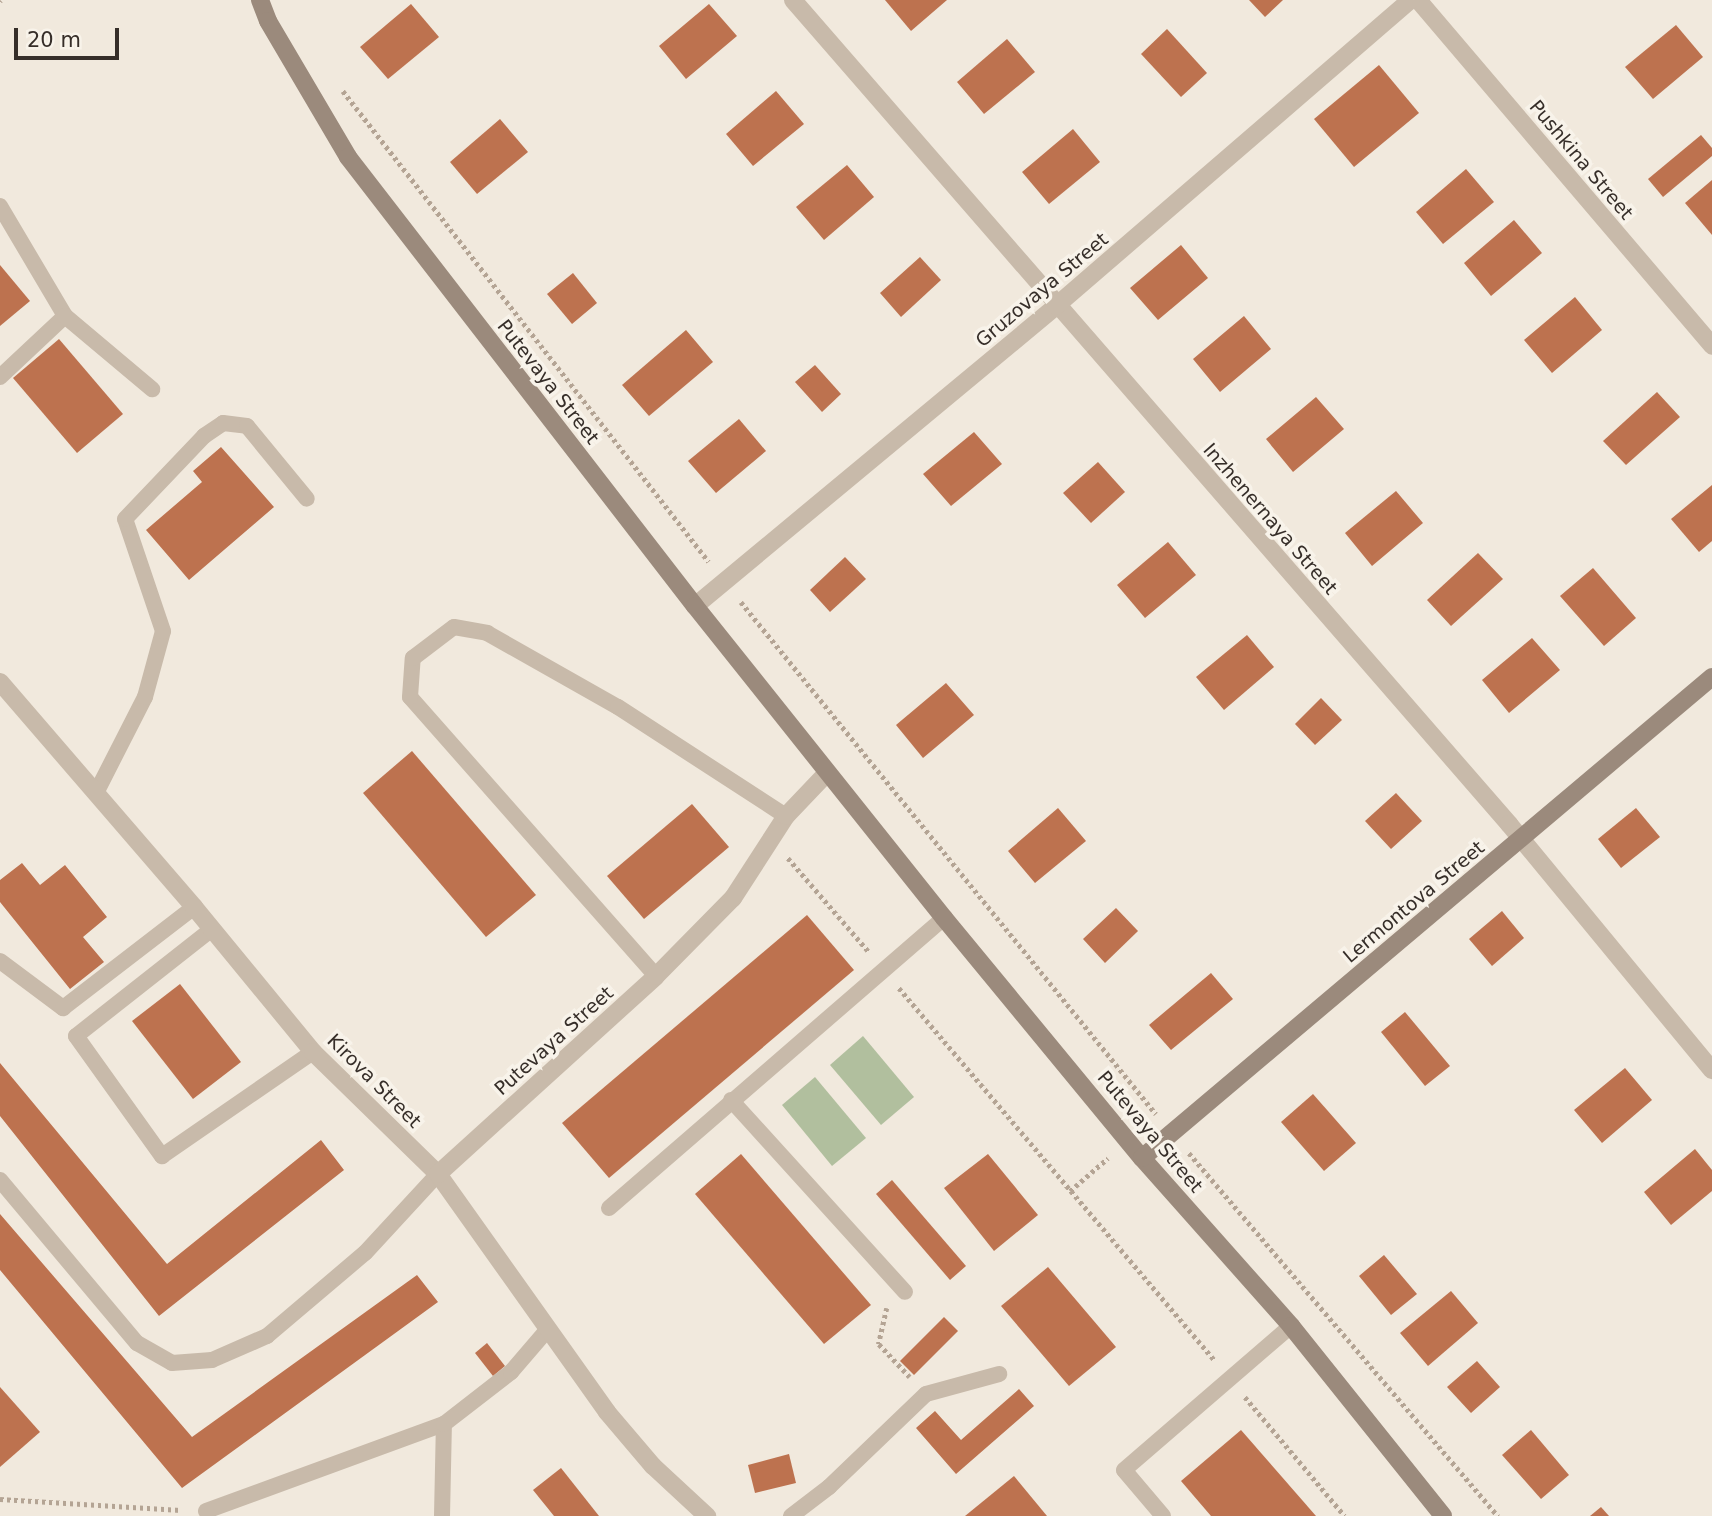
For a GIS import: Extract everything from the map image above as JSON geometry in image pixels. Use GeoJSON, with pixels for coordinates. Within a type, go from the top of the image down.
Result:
{"type":"FeatureCollection","features":[{"type":"Feature","properties":{"kind":"street","name":"Putevaya Street"},"geometry":{"type":"LineString","coordinates":[[260,0],[268,21],[348,157],[695,606],[944,918],[1142,1158],[1291,1326],[1443,1516]]}},
{"type":"Feature","properties":{"kind":"street","name":"Inzhenernaya Street"},"geometry":{"type":"LineString","coordinates":[[793,0],[1056,306],[1523,839],[1712,1070]]}},
{"type":"Feature","properties":{"kind":"street","name":"Gruzovaya Street"},"geometry":{"type":"LineString","coordinates":[[695,606],[1056,306],[1411,0]]}},
{"type":"Feature","properties":{"kind":"street","name":"Pushkina Street"},"geometry":{"type":"LineString","coordinates":[[1418,0],[1712,346]]}},
{"type":"Feature","properties":{"kind":"street","name":"Lermontova Street"},"geometry":{"type":"LineString","coordinates":[[1142,1158],[1712,677]]}},
{"type":"Feature","properties":{"kind":"street","name":"Kirova Street"},"geometry":{"type":"LineString","coordinates":[[0,682],[194,907],[313,1052],[438,1174],[607,1412],[653,1466],[707,1516]]}},
{"type":"Feature","properties":{"kind":"street","name":"Putevaya Street"},"geometry":{"type":"LineString","coordinates":[[438,1174],[656,976],[733,898],[786,816],[827,773]]}},
{"type":"Feature","properties":{"kind":"lane"},"geometry":{"type":"LineString","coordinates":[[0,206],[65,316],[152,389]]}},
{"type":"Feature","properties":{"kind":"lane"},"geometry":{"type":"LineString","coordinates":[[0,377],[65,316]]}},
{"type":"Feature","properties":{"kind":"lane"},"geometry":{"type":"LineString","coordinates":[[96,793],[145,697],[163,631],[125,519],[204,436],[223,423],[247,426],[307,499]]}},
{"type":"Feature","properties":{"kind":"lane"},"geometry":{"type":"LineString","coordinates":[[656,976],[410,697],[413,658],[454,627],[487,633],[618,707],[786,816]]}},
{"type":"Feature","properties":{"kind":"lane"},"geometry":{"type":"LineString","coordinates":[[0,961],[63,1008],[194,907]]}},
{"type":"Feature","properties":{"kind":"lane"},"geometry":{"type":"LineString","coordinates":[[609,1208],[944,918]]}},
{"type":"Feature","properties":{"kind":"lane"},"geometry":{"type":"LineString","coordinates":[[212,929],[76,1036],[162,1156],[313,1052]]}},
{"type":"Feature","properties":{"kind":"lane"},"geometry":{"type":"LineString","coordinates":[[731,1100],[899,1286]]}},
{"type":"Feature","properties":{"kind":"lane"},"geometry":{"type":"LineString","coordinates":[[0,1180],[136,1343],[172,1363],[212,1360],[267,1336],[365,1253],[438,1174]]}},
{"type":"Feature","properties":{"kind":"lane"},"geometry":{"type":"LineString","coordinates":[[1163,1516],[1124,1470],[1291,1326]]}},
{"type":"Feature","properties":{"kind":"lane"},"geometry":{"type":"LineString","coordinates":[[206,1511],[444,1424],[510,1372],[548,1329]]}},
{"type":"Feature","properties":{"kind":"lane"},"geometry":{"type":"LineString","coordinates":[[791,1516],[829,1487],[926,1394],[999,1374]]}},
{"type":"Feature","properties":{"kind":"lane"},"geometry":{"type":"LineString","coordinates":[[442,1516],[444,1424]]}},
{"type":"Feature","properties":{"kind":"path"},"geometry":{"type":"LineString","coordinates":[[341,89],[724,581],[1171,1132],[1498,1516]]}},
{"type":"Feature","properties":{"kind":"path"},"geometry":{"type":"LineString","coordinates":[[771,838],[1345,1516]]}},
{"type":"Feature","properties":{"kind":"path"},"geometry":{"type":"LineString","coordinates":[[899,1286],[879,1344],[926,1394]]}},
{"type":"Feature","properties":{"kind":"path"},"geometry":{"type":"LineString","coordinates":[[0,1499],[206,1511]]}},
{"type":"Feature","properties":{"kind":"green space"},"geometry":{"type":"Polygon","coordinates":[[[863,1036],[914,1097],[881,1125],[830,1065],[863,1036]]]}},
{"type":"Feature","properties":{"kind":"green space"},"geometry":{"type":"Polygon","coordinates":[[[815,1077],[866,1138],[832,1166],[782,1105],[815,1077]]]}},
{"type":"Feature","properties":{"kind":"building"},"geometry":{"type":"Polygon","coordinates":[[[885,0],[947,0],[911,31],[885,0]]]}},
{"type":"Feature","properties":{"kind":"building"},"geometry":{"type":"Polygon","coordinates":[[[1249,0],[1283,0],[1265,17],[1249,0]]]}},
{"type":"Feature","properties":{"kind":"building"},"geometry":{"type":"Polygon","coordinates":[[[411,4],[439,37],[388,79],[360,47],[411,4]]]}},
{"type":"Feature","properties":{"kind":"building"},"geometry":{"type":"Polygon","coordinates":[[[709,4],[737,36],[686,79],[659,46],[709,4]]]}},
{"type":"Feature","properties":{"kind":"building"},"geometry":{"type":"Polygon","coordinates":[[[1676,25],[1703,57],[1653,99],[1625,67],[1676,25]]]}},
{"type":"Feature","properties":{"kind":"building"},"geometry":{"type":"Polygon","coordinates":[[[1167,29],[1207,73],[1181,97],[1141,54],[1167,29]]]}},
{"type":"Feature","properties":{"kind":"building"},"geometry":{"type":"Polygon","coordinates":[[[1007,39],[1035,72],[984,114],[957,82],[1007,39]]]}},
{"type":"Feature","properties":{"kind":"building"},"geometry":{"type":"Polygon","coordinates":[[[1379,65],[1419,113],[1354,167],[1314,119],[1379,65]]]}},
{"type":"Feature","properties":{"kind":"building"},"geometry":{"type":"Polygon","coordinates":[[[776,91],[804,124],[753,166],[726,134],[776,91]]]}},
{"type":"Feature","properties":{"kind":"building"},"geometry":{"type":"Polygon","coordinates":[[[500,119],[528,152],[477,194],[450,162],[500,119]]]}},
{"type":"Feature","properties":{"kind":"building"},"geometry":{"type":"Polygon","coordinates":[[[1073,129],[1100,162],[1049,204],[1022,172],[1073,129]]]}},
{"type":"Feature","properties":{"kind":"building"},"geometry":{"type":"Polygon","coordinates":[[[1701,135],[1712,148],[1712,156],[1663,197],[1648,179],[1701,135]]]}},
{"type":"Feature","properties":{"kind":"building"},"geometry":{"type":"Polygon","coordinates":[[[847,165],[874,197],[824,240],[796,207],[847,165]]]}},
{"type":"Feature","properties":{"kind":"building"},"geometry":{"type":"Polygon","coordinates":[[[1466,169],[1494,202],[1443,244],[1416,212],[1466,169]]]}},
{"type":"Feature","properties":{"kind":"building"},"geometry":{"type":"Polygon","coordinates":[[[1712,180],[1712,235],[1685,203],[1712,180]]]}},
{"type":"Feature","properties":{"kind":"building"},"geometry":{"type":"Polygon","coordinates":[[[1514,220],[1542,253],[1491,296],[1464,263],[1514,220]]]}},
{"type":"Feature","properties":{"kind":"building"},"geometry":{"type":"Polygon","coordinates":[[[1181,245],[1208,278],[1158,320],[1130,288],[1181,245]]]}},
{"type":"Feature","properties":{"kind":"building"},"geometry":{"type":"Polygon","coordinates":[[[920,257],[941,280],[901,317],[880,293],[920,257]]]}},
{"type":"Feature","properties":{"kind":"building"},"geometry":{"type":"Polygon","coordinates":[[[0,265],[30,301],[0,326],[0,265]]]}},
{"type":"Feature","properties":{"kind":"building"},"geometry":{"type":"Polygon","coordinates":[[[573,273],[597,303],[572,324],[547,294],[573,273]]]}},
{"type":"Feature","properties":{"kind":"building"},"geometry":{"type":"Polygon","coordinates":[[[1575,297],[1602,330],[1552,373],[1524,340],[1575,297]]]}},
{"type":"Feature","properties":{"kind":"building"},"geometry":{"type":"Polygon","coordinates":[[[1244,316],[1271,349],[1220,392],[1193,359],[1244,316]]]}},
{"type":"Feature","properties":{"kind":"building"},"geometry":{"type":"Polygon","coordinates":[[[686,330],[713,362],[649,416],[622,385],[686,330]]]}},
{"type":"Feature","properties":{"kind":"building"},"geometry":{"type":"Polygon","coordinates":[[[59,339],[123,414],[77,453],[13,378],[59,339]]]}},
{"type":"Feature","properties":{"kind":"building"},"geometry":{"type":"Polygon","coordinates":[[[815,365],[841,394],[822,412],[795,382],[815,365]]]}},
{"type":"Feature","properties":{"kind":"building"},"geometry":{"type":"Polygon","coordinates":[[[1657,392],[1680,417],[1626,465],[1603,441],[1657,392]]]}},
{"type":"Feature","properties":{"kind":"building"},"geometry":{"type":"Polygon","coordinates":[[[1316,397],[1344,429],[1293,472],[1266,439],[1316,397]]]}},
{"type":"Feature","properties":{"kind":"building"},"geometry":{"type":"Polygon","coordinates":[[[739,419],[766,451],[716,493],[688,461],[739,419]]]}},
{"type":"Feature","properties":{"kind":"building"},"geometry":{"type":"Polygon","coordinates":[[[974,432],[1002,464],[951,506],[923,474],[974,432]]]}},
{"type":"Feature","properties":{"kind":"building"},"geometry":{"type":"Polygon","coordinates":[[[221,447],[274,507],[189,580],[146,530],[202,482],[193,471],[221,447]]]}},
{"type":"Feature","properties":{"kind":"building"},"geometry":{"type":"Polygon","coordinates":[[[1098,462],[1125,492],[1091,523],[1063,493],[1098,462]]]}},
{"type":"Feature","properties":{"kind":"building"},"geometry":{"type":"Polygon","coordinates":[[[1712,485],[1712,541],[1699,552],[1671,519],[1712,485]]]}},
{"type":"Feature","properties":{"kind":"building"},"geometry":{"type":"Polygon","coordinates":[[[1396,491],[1423,523],[1372,566],[1345,533],[1396,491]]]}},
{"type":"Feature","properties":{"kind":"building"},"geometry":{"type":"Polygon","coordinates":[[[1168,542],[1196,575],[1145,618],[1117,585],[1168,542]]]}},
{"type":"Feature","properties":{"kind":"building"},"geometry":{"type":"Polygon","coordinates":[[[1478,553],[1503,579],[1451,626],[1427,600],[1478,553]]]}},
{"type":"Feature","properties":{"kind":"building"},"geometry":{"type":"Polygon","coordinates":[[[845,557],[866,579],[830,612],[810,590],[845,557]]]}},
{"type":"Feature","properties":{"kind":"building"},"geometry":{"type":"Polygon","coordinates":[[[1593,568],[1636,618],[1604,646],[1560,596],[1593,568]]]}},
{"type":"Feature","properties":{"kind":"building"},"geometry":{"type":"Polygon","coordinates":[[[1247,635],[1274,667],[1224,710],[1196,677],[1247,635]]]}},
{"type":"Feature","properties":{"kind":"building"},"geometry":{"type":"Polygon","coordinates":[[[1532,638],[1560,670],[1509,713],[1482,680],[1532,638]]]}},
{"type":"Feature","properties":{"kind":"building"},"geometry":{"type":"Polygon","coordinates":[[[946,683],[974,715],[923,758],[896,725],[946,683]]]}},
{"type":"Feature","properties":{"kind":"building"},"geometry":{"type":"Polygon","coordinates":[[[1321,698],[1342,720],[1315,745],[1295,724],[1321,698]]]}},
{"type":"Feature","properties":{"kind":"building"},"geometry":{"type":"Polygon","coordinates":[[[412,751],[536,895],[486,937],[363,793],[412,751]]]}},
{"type":"Feature","properties":{"kind":"building"},"geometry":{"type":"Polygon","coordinates":[[[1396,793],[1422,821],[1391,849],[1365,821],[1396,793]]]}},
{"type":"Feature","properties":{"kind":"building"},"geometry":{"type":"Polygon","coordinates":[[[692,804],[729,847],[644,919],[607,876],[692,804]]]}},
{"type":"Feature","properties":{"kind":"building"},"geometry":{"type":"Polygon","coordinates":[[[1058,808],[1086,841],[1035,883],[1008,851],[1058,808]]]}},
{"type":"Feature","properties":{"kind":"building"},"geometry":{"type":"Polygon","coordinates":[[[1636,808],[1660,837],[1621,868],[1598,839],[1636,808]]]}},
{"type":"Feature","properties":{"kind":"building"},"geometry":{"type":"Polygon","coordinates":[[[22,863],[40,885],[65,865],[107,917],[83,937],[104,962],[70,989],[0,902],[0,880],[22,863]]]}},
{"type":"Feature","properties":{"kind":"building"},"geometry":{"type":"Polygon","coordinates":[[[1116,908],[1138,931],[1105,963],[1083,939],[1116,908]]]}},
{"type":"Feature","properties":{"kind":"building"},"geometry":{"type":"Polygon","coordinates":[[[1502,911],[1524,938],[1492,966],[1469,939],[1502,911]]]}},
{"type":"Feature","properties":{"kind":"building"},"geometry":{"type":"Polygon","coordinates":[[[807,915],[854,970],[609,1178],[562,1123],[807,915]]]}},
{"type":"Feature","properties":{"kind":"building"},"geometry":{"type":"Polygon","coordinates":[[[1211,973],[1233,999],[1171,1050],[1149,1025],[1211,973]]]}},
{"type":"Feature","properties":{"kind":"building"},"geometry":{"type":"Polygon","coordinates":[[[180,984],[241,1062],[193,1099],[132,1021],[180,984]]]}},
{"type":"Feature","properties":{"kind":"building"},"geometry":{"type":"Polygon","coordinates":[[[1405,1012],[1450,1066],[1425,1086],[1381,1032],[1405,1012]]]}},
{"type":"Feature","properties":{"kind":"building"},"geometry":{"type":"Polygon","coordinates":[[[0,1063],[167,1264],[321,1140],[344,1170],[159,1316],[0,1116],[0,1063]]]}},
{"type":"Feature","properties":{"kind":"building"},"geometry":{"type":"Polygon","coordinates":[[[1625,1068],[1652,1100],[1602,1143],[1574,1110],[1625,1068]]]}},
{"type":"Feature","properties":{"kind":"building"},"geometry":{"type":"Polygon","coordinates":[[[1313,1094],[1356,1143],[1324,1171],[1281,1122],[1313,1094]]]}},
{"type":"Feature","properties":{"kind":"building"},"geometry":{"type":"Polygon","coordinates":[[[1695,1149],[1712,1170],[1712,1191],[1671,1225],[1644,1192],[1695,1149]]]}},
{"type":"Feature","properties":{"kind":"building"},"geometry":{"type":"Polygon","coordinates":[[[741,1154],[871,1305],[824,1344],[695,1194],[741,1154]]]}},
{"type":"Feature","properties":{"kind":"building"},"geometry":{"type":"Polygon","coordinates":[[[988,1154],[1038,1215],[994,1251],[944,1188],[988,1154]]]}},
{"type":"Feature","properties":{"kind":"building"},"geometry":{"type":"Polygon","coordinates":[[[892,1180],[966,1266],[950,1280],[876,1194],[892,1180]]]}},
{"type":"Feature","properties":{"kind":"building"},"geometry":{"type":"Polygon","coordinates":[[[0,1214],[192,1437],[417,1275],[438,1302],[182,1488],[0,1270],[0,1214]]]}},
{"type":"Feature","properties":{"kind":"building"},"geometry":{"type":"Polygon","coordinates":[[[1384,1255],[1417,1294],[1391,1315],[1359,1276],[1384,1255]]]}},
{"type":"Feature","properties":{"kind":"building"},"geometry":{"type":"Polygon","coordinates":[[[1048,1267],[1116,1347],[1069,1386],[1001,1306],[1048,1267]]]}},
{"type":"Feature","properties":{"kind":"building"},"geometry":{"type":"Polygon","coordinates":[[[1451,1291],[1478,1323],[1428,1366],[1400,1333],[1451,1291]]]}},
{"type":"Feature","properties":{"kind":"building"},"geometry":{"type":"Polygon","coordinates":[[[944,1317],[958,1331],[914,1375],[900,1361],[944,1317]]]}},
{"type":"Feature","properties":{"kind":"building"},"geometry":{"type":"Polygon","coordinates":[[[487,1343],[505,1366],[493,1376],[475,1353],[487,1343]]]}},
{"type":"Feature","properties":{"kind":"building"},"geometry":{"type":"Polygon","coordinates":[[[1477,1361],[1500,1387],[1471,1413],[1447,1387],[1477,1361]]]}},
{"type":"Feature","properties":{"kind":"building"},"geometry":{"type":"Polygon","coordinates":[[[0,1387],[40,1432],[0,1467],[0,1387]]]}},
{"type":"Feature","properties":{"kind":"building"},"geometry":{"type":"Polygon","coordinates":[[[1019,1389],[1034,1406],[956,1474],[916,1428],[935,1411],[961,1440],[1019,1389]]]}},
{"type":"Feature","properties":{"kind":"building"},"geometry":{"type":"Polygon","coordinates":[[[1241,1430],[1316,1516],[1211,1516],[1181,1481],[1241,1430]]]}},
{"type":"Feature","properties":{"kind":"building"},"geometry":{"type":"Polygon","coordinates":[[[1531,1430],[1569,1475],[1541,1499],[1502,1455],[1531,1430]]]}},
{"type":"Feature","properties":{"kind":"building"},"geometry":{"type":"Polygon","coordinates":[[[789,1454],[796,1483],[755,1493],[748,1465],[789,1454]]]}},
{"type":"Feature","properties":{"kind":"building"},"geometry":{"type":"Polygon","coordinates":[[[561,1468],[599,1516],[554,1516],[533,1490],[561,1468]]]}},
{"type":"Feature","properties":{"kind":"building"},"geometry":{"type":"Polygon","coordinates":[[[1014,1476],[1047,1516],[965,1516],[1014,1476]]]}},
{"type":"Feature","properties":{"kind":"building"},"geometry":{"type":"Polygon","coordinates":[[[1601,1507],[1609,1516],[1590,1516],[1601,1507]]]}}]}
